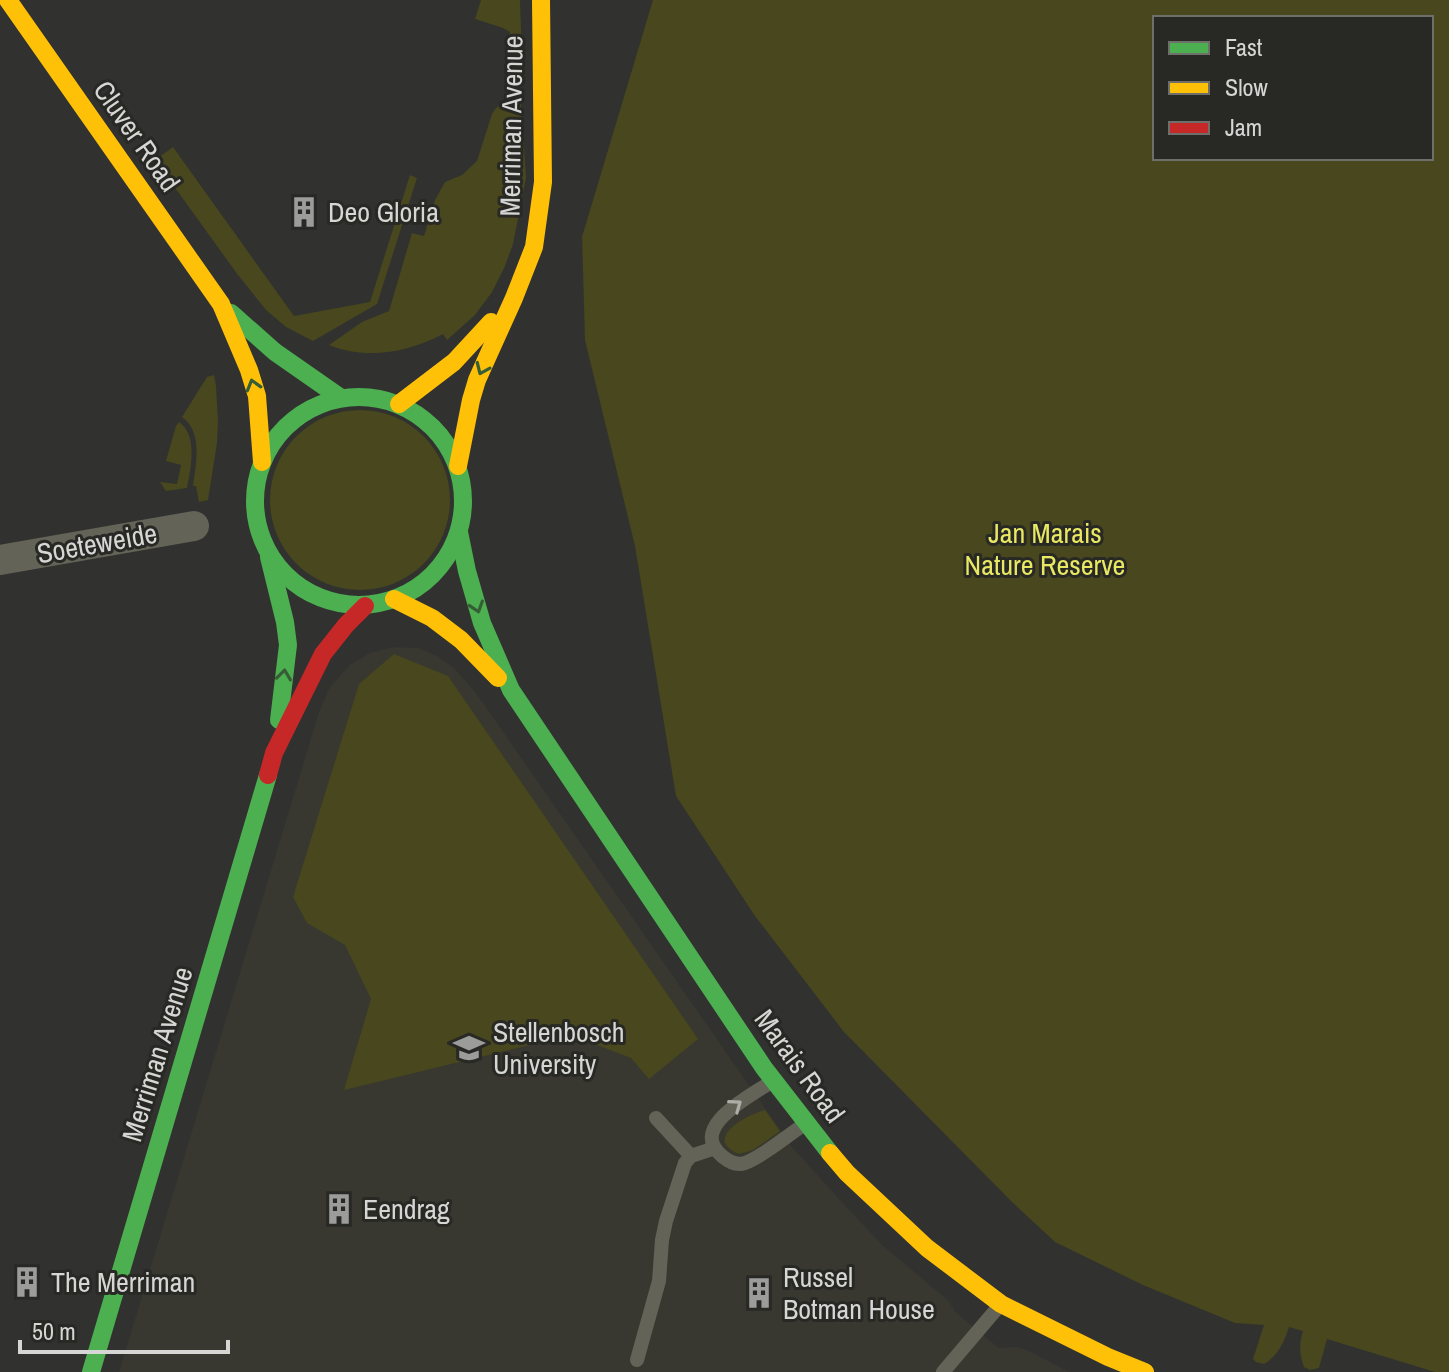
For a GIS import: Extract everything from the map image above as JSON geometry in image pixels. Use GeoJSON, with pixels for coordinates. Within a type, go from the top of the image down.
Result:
{"type":"FeatureCollection","features":[{"type":"Feature","properties":{"kind":"street","name":"Cluver Road"},"geometry":{"type":"LineString","coordinates":[[8,0],[221,304],[257,396],[262,462]]}},
{"type":"Feature","properties":{"kind":"street","name":"Merriman Avenue"},"geometry":{"type":"LineString","coordinates":[[458,466],[477,380],[534,247],[543,182],[541,0]]}},
{"type":"Feature","properties":{"kind":"street","name":"Merriman Avenue"},"geometry":{"type":"LineString","coordinates":[[399,404],[454,362],[514,298]]}},
{"type":"Feature","properties":{"kind":"street","name":"Cluver Road"},"geometry":{"type":"LineString","coordinates":[[221,304],[275,352],[341,398]]}},
{"type":"Feature","properties":{"kind":"street"},"geometry":{"type":"LineString","coordinates":[[341,398],[380,398],[418,414],[435,429],[448,447],[458,466],[462,488],[459,532],[449,554],[434,573],[416,589],[394,599],[365,606],[319,598],[290,579],[268,553],[259,531],[255,508],[256,485],[262,462],[272,443],[285,427],[302,414],[320,404],[341,398]]}},
{"type":"Feature","properties":{"kind":"street","name":"Soeteweide"},"geometry":{"type":"LineString","coordinates":[[0,560],[194,526]]}},
{"type":"Feature","properties":{"kind":"street","name":"Marais Road"},"geometry":{"type":"LineString","coordinates":[[459,532],[482,623],[511,690],[772,1081],[806,1124],[847,1173],[927,1248],[1001,1304],[1145,1372]]}},
{"type":"Feature","properties":{"kind":"street","name":"Merriman Avenue"},"geometry":{"type":"LineString","coordinates":[[91,1372],[274,753],[288,645],[268,553]]}},
{"type":"Feature","properties":{"kind":"street","name":"Marais Road"},"geometry":{"type":"LineString","coordinates":[[394,599],[432,618],[461,640],[511,690]]}},
{"type":"Feature","properties":{"kind":"street","name":"Merriman Avenue"},"geometry":{"type":"LineString","coordinates":[[274,753],[323,654],[365,606]]}},
{"type":"Feature","properties":{"kind":"lane"},"geometry":{"type":"LineString","coordinates":[[772,1081],[716,1122],[713,1130],[715,1148],[721,1156],[739,1165],[806,1124]]}},
{"type":"Feature","properties":{"kind":"lane"},"geometry":{"type":"LineString","coordinates":[[656,1118],[691,1156]]}},
{"type":"Feature","properties":{"kind":"lane"},"geometry":{"type":"LineString","coordinates":[[637,1360],[659,1281],[666,1221],[685,1163],[691,1156],[715,1148]]}},
{"type":"Feature","properties":{"kind":"lane"},"geometry":{"type":"LineString","coordinates":[[946,1371],[1001,1304]]}},
{"type":"Feature","properties":{"kind":"shaded area","name":"Stellenbosch University"},"geometry":{"type":"Polygon","coordinates":[[[394,647],[419,648],[437,656],[454,668],[476,693],[792,1147],[882,1245],[999,1348],[1027,1350],[1069,1372],[119,1372],[319,712],[330,687],[350,665],[370,653],[394,647]]]}},
{"type":"Feature","properties":{"kind":"green space"},"geometry":{"type":"Polygon","coordinates":[[[481,0],[520,0],[520,64],[513,63],[506,56],[510,32],[475,19],[481,0]]]}},
{"type":"Feature","properties":{"kind":"green space","name":"Jan Marais Nature Reserve"},"geometry":{"type":"Polygon","coordinates":[[[653,0],[1449,0],[1449,1372],[1435,1372],[1327,1339],[1319,1368],[1310,1370],[1304,1367],[1301,1358],[1303,1331],[1289,1327],[1277,1353],[1264,1364],[1256,1362],[1253,1359],[1264,1325],[1235,1323],[1143,1285],[1055,1242],[844,1032],[755,916],[676,796],[635,546],[585,340],[582,237],[653,0]]]}},
{"type":"Feature","properties":{"kind":"green space"},"geometry":{"type":"Polygon","coordinates":[[[507,101],[521,104],[526,178],[513,244],[492,292],[475,315],[447,340],[443,334],[401,350],[372,353],[329,345],[362,322],[389,311],[412,233],[424,236],[435,200],[445,182],[462,175],[477,161],[492,114],[507,101]]]}},
{"type":"Feature","properties":{"kind":"green space"},"geometry":{"type":"Polygon","coordinates":[[[173,147],[294,316],[370,302],[410,175],[417,178],[377,304],[313,341],[286,327],[266,310],[238,275],[155,160],[173,147]]]}},
{"type":"Feature","properties":{"kind":"green space"},"geometry":{"type":"Polygon","coordinates":[[[214,375],[217,443],[208,500],[199,502],[196,486],[193,486],[196,440],[189,423],[182,417],[207,377],[214,375]]]}},
{"type":"Feature","properties":{"kind":"green space"},"geometry":{"type":"Polygon","coordinates":[[[360,410],[394,417],[424,436],[443,466],[450,500],[443,534],[424,564],[394,583],[360,590],[326,583],[296,564],[277,534],[270,500],[277,466],[296,436],[326,417],[360,410]]]}},
{"type":"Feature","properties":{"kind":"green space"},"geometry":{"type":"Polygon","coordinates":[[[179,422],[191,443],[189,480],[187,488],[166,491],[160,482],[177,484],[181,465],[166,461],[179,422]]]}},
{"type":"Feature","properties":{"kind":"green space"},"geometry":{"type":"Polygon","coordinates":[[[394,654],[448,676],[698,1039],[649,1079],[631,1058],[571,1035],[344,1090],[371,999],[345,945],[307,923],[293,897],[359,684],[394,654]]]}},
{"type":"Feature","properties":{"kind":"green space"},"geometry":{"type":"Polygon","coordinates":[[[765,1110],[780,1131],[753,1150],[739,1154],[729,1148],[725,1142],[731,1128],[765,1110]]]}},
{"type":"Feature","properties":{"kind":"traffic: fast"},"geometry":{"type":"LineString","coordinates":[[231,313],[275,352],[341,398]]}},
{"type":"Feature","properties":{"kind":"traffic: fast"},"geometry":{"type":"LineString","coordinates":[[359,397],[399,405],[433,427],[455,461],[463,501],[455,541],[433,575],[399,597],[359,605],[319,597],[285,575],[263,541],[255,501],[263,461],[285,427],[319,405],[359,397]]}},
{"type":"Feature","properties":{"kind":"traffic: fast"},"geometry":{"type":"LineString","coordinates":[[459,532],[482,623],[511,690],[764,1068],[830,1153]]}},
{"type":"Feature","properties":{"kind":"traffic: fast"},"geometry":{"type":"LineString","coordinates":[[269,557],[288,645],[279,720]]}},
{"type":"Feature","properties":{"kind":"traffic: fast"},"geometry":{"type":"LineString","coordinates":[[91,1372],[268,775]]}},
{"type":"Feature","properties":{"kind":"traffic: slow"},"geometry":{"type":"LineString","coordinates":[[8,0],[221,304],[257,396],[262,462]]}},
{"type":"Feature","properties":{"kind":"traffic: slow"},"geometry":{"type":"LineString","coordinates":[[458,466],[477,380],[534,247],[543,182],[541,0]]}},
{"type":"Feature","properties":{"kind":"traffic: slow"},"geometry":{"type":"LineString","coordinates":[[399,404],[454,362],[491,322]]}},
{"type":"Feature","properties":{"kind":"traffic: slow"},"geometry":{"type":"LineString","coordinates":[[394,599],[432,618],[461,640],[498,678]]}},
{"type":"Feature","properties":{"kind":"traffic: slow"},"geometry":{"type":"LineString","coordinates":[[830,1153],[927,1248],[1001,1304],[1145,1372]]}},
{"type":"Feature","properties":{"kind":"traffic: jam"},"geometry":{"type":"LineString","coordinates":[[268,775],[274,753],[323,654],[365,606]]}},
{"type":"Feature","properties":{"kind":"place","name":"Deo Gloria"},"geometry":{"type":"Point","coordinates":[304,212]}},
{"type":"Feature","properties":{"kind":"place","name":"Stellenbosch University"},"geometry":{"type":"Point","coordinates":[469,1048]}},
{"type":"Feature","properties":{"kind":"place","name":"Eendrag"},"geometry":{"type":"Point","coordinates":[339,1209]}},
{"type":"Feature","properties":{"kind":"place","name":"The Merriman"},"geometry":{"type":"Point","coordinates":[27,1282]}},
{"type":"Feature","properties":{"kind":"place","name":"Russel Botman House"},"geometry":{"type":"Point","coordinates":[759,1293]}}]}
